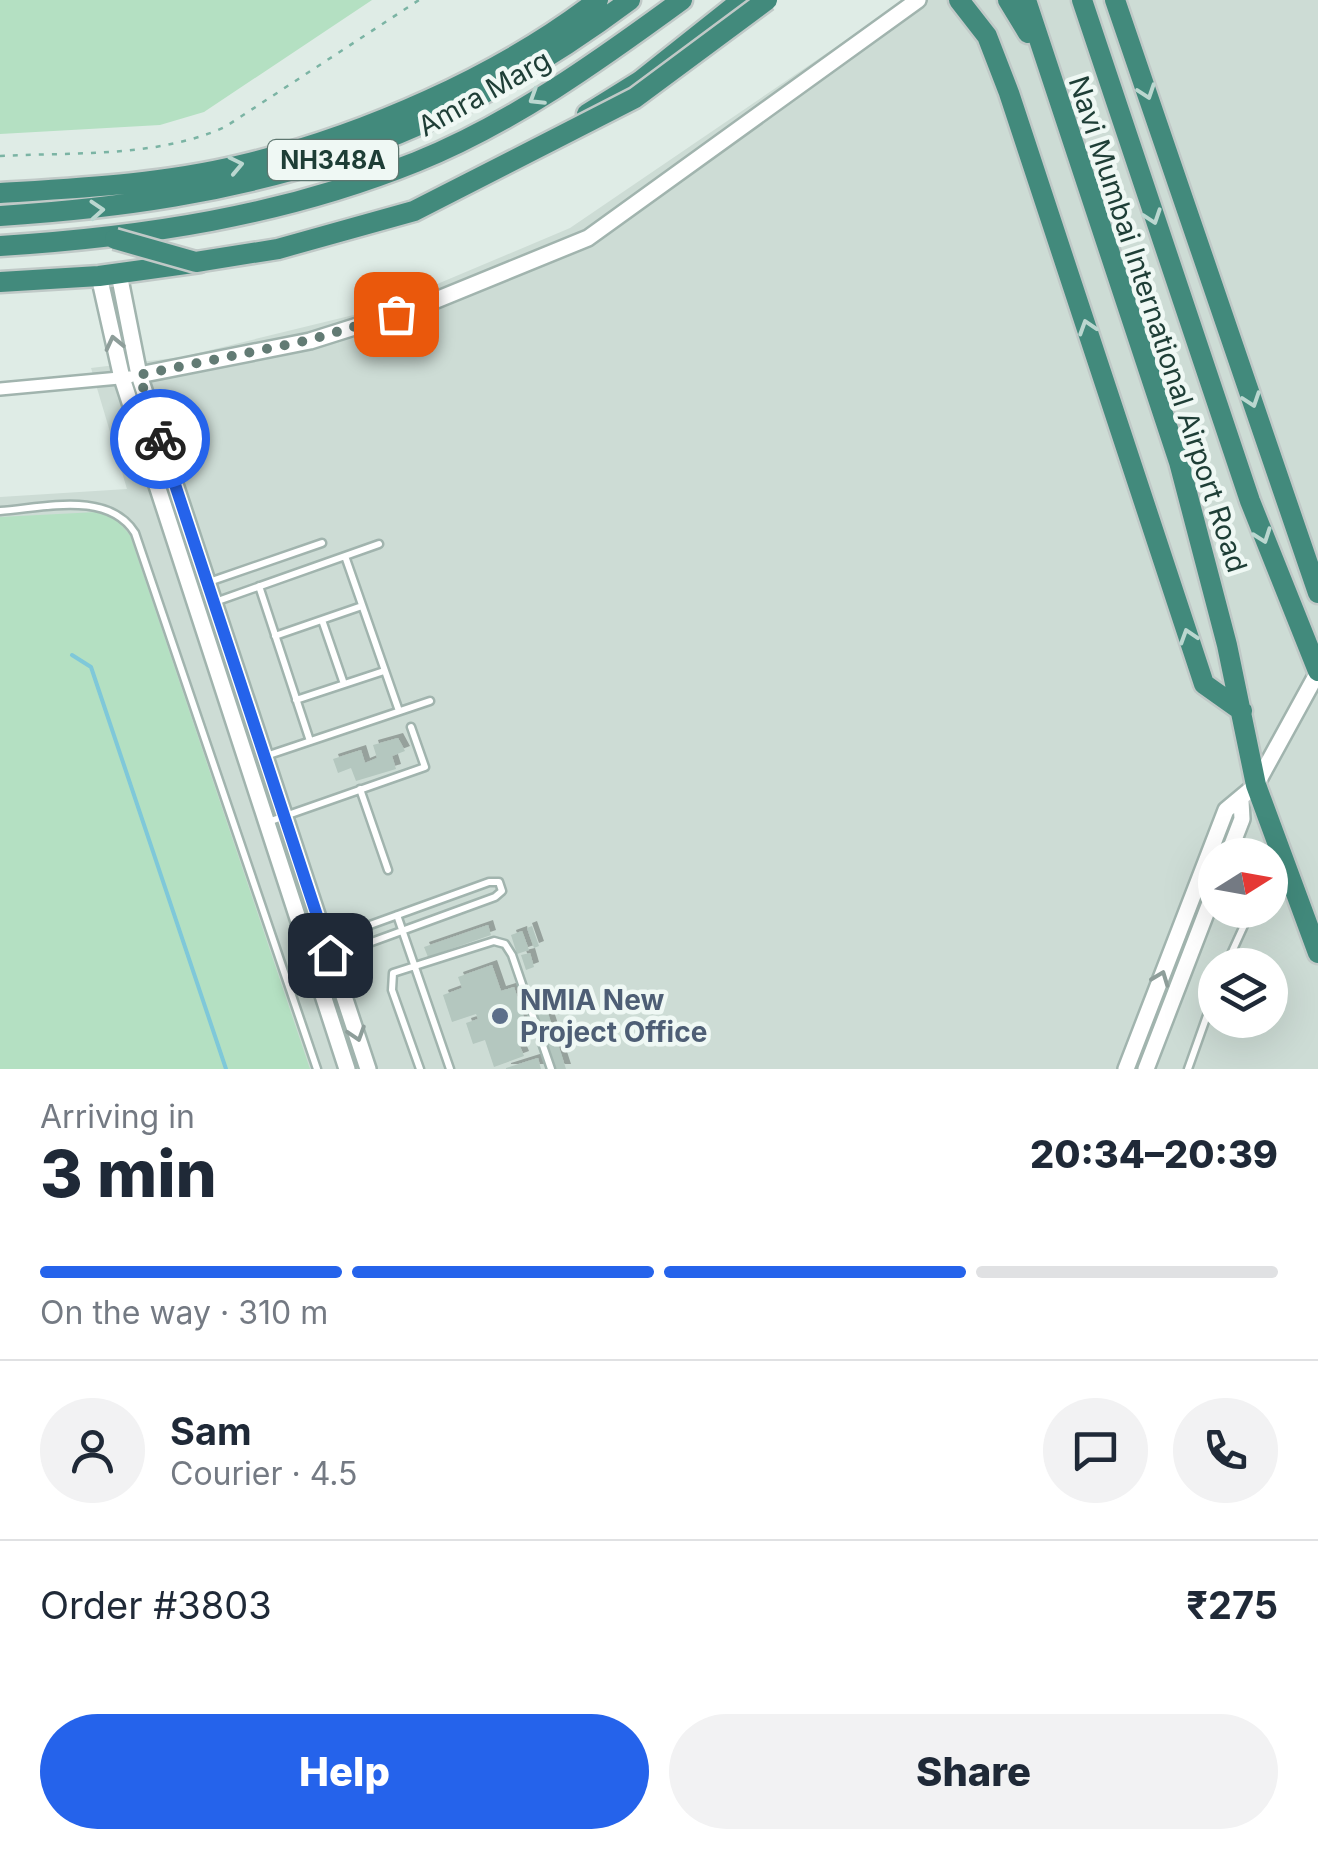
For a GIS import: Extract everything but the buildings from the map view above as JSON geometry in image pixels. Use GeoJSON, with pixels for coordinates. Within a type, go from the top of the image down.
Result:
{"type":"FeatureCollection","features":[{"type":"Feature","properties":{"kind":"highway"},"geometry":{"type":"LineString","coordinates":[[0,194],[137,182],[240,165],[346,133],[508,58],[598,0]]}},
{"type":"Feature","properties":{"kind":"highway","name":"Amra Marg"},"geometry":{"type":"LineString","coordinates":[[0,216],[113,209],[218,192],[315,166],[406,134],[494,89],[630,0]]}},
{"type":"Feature","properties":{"kind":"highway","name":"Amra Marg"},"geometry":{"type":"LineString","coordinates":[[0,246],[115,239],[223,222],[324,194],[418,161],[509,115],[682,0]]}},
{"type":"Feature","properties":{"kind":"highway"},"geometry":{"type":"LineString","coordinates":[[0,282],[109,275],[191,264],[402,219],[531,149],[640,81],[742,0]]}},
{"type":"Feature","properties":{"kind":"highway"},"geometry":{"type":"LineString","coordinates":[[115,239],[196,262],[278,248],[414,211],[635,98],[767,0]]}},
{"type":"Feature","properties":{"kind":"highway"},"geometry":{"type":"LineString","coordinates":[[958,0],[987,36],[1009,93],[1204,684],[1242,711]]}},
{"type":"Feature","properties":{"kind":"highway"},"geometry":{"type":"LineString","coordinates":[[1008,0],[1049,75]]}},
{"type":"Feature","properties":{"kind":"highway","name":"Navi Mumbai International Airport Road"},"geometry":{"type":"LineString","coordinates":[[1026,0],[1179,462],[1242,711],[1256,784],[1318,953]]}},
{"type":"Feature","properties":{"kind":"highway","name":"Navi Mumbai International Airport Road"},"geometry":{"type":"LineString","coordinates":[[1086,0],[1101,58],[1231,444],[1277,576],[1317,665]]}},
{"type":"Feature","properties":{"kind":"highway"},"geometry":{"type":"LineString","coordinates":[[1115,0],[1318,593]]}},
{"type":"Feature","properties":{"kind":"highway"},"geometry":{"type":"LineString","coordinates":[[1288,888],[1293,890]]}},
{"type":"Feature","properties":{"kind":"street"},"geometry":{"type":"LineString","coordinates":[[0,389],[131,376],[326,336],[424,305],[588,238],[918,0]]}},
{"type":"Feature","properties":{"kind":"street"},"geometry":{"type":"LineString","coordinates":[[109,275],[131,376],[347,1069]]}},
{"type":"Feature","properties":{"kind":"street"},"geometry":{"type":"LineString","coordinates":[[131,376],[208,583],[368,1069]]}},
{"type":"Feature","properties":{"kind":"street"},"geometry":{"type":"LineString","coordinates":[[1126,1069],[1226,810],[1241,802],[1256,784],[1317,665]]}},
{"type":"Feature","properties":{"kind":"street"},"geometry":{"type":"LineString","coordinates":[[1235,838],[1242,819],[1241,802]]}},
{"type":"Feature","properties":{"kind":"street"},"geometry":{"type":"LineString","coordinates":[[1146,1069],[1200,928]]}},
{"type":"Feature","properties":{"kind":"lane"},"geometry":{"type":"LineString","coordinates":[[0,511],[103,507],[124,519],[134,532],[318,1069]]}},
{"type":"Feature","properties":{"kind":"lane"},"geometry":{"type":"LineString","coordinates":[[208,583],[322,543]]}},
{"type":"Feature","properties":{"kind":"lane"},"geometry":{"type":"LineString","coordinates":[[214,602],[379,544]]}},
{"type":"Feature","properties":{"kind":"lane"},"geometry":{"type":"LineString","coordinates":[[345,556],[398,712]]}},
{"type":"Feature","properties":{"kind":"lane"},"geometry":{"type":"LineString","coordinates":[[259,586],[310,741]]}},
{"type":"Feature","properties":{"kind":"lane"},"geometry":{"type":"LineString","coordinates":[[275,636],[362,606]]}},
{"type":"Feature","properties":{"kind":"lane"},"geometry":{"type":"LineString","coordinates":[[322,620],[344,684]]}},
{"type":"Feature","properties":{"kind":"lane"},"geometry":{"type":"LineString","coordinates":[[296,700],[384,671]]}},
{"type":"Feature","properties":{"kind":"lane"},"geometry":{"type":"LineString","coordinates":[[265,756],[430,701]]}},
{"type":"Feature","properties":{"kind":"lane"},"geometry":{"type":"LineString","coordinates":[[268,822],[424,767],[411,727]]}},
{"type":"Feature","properties":{"kind":"lane"},"geometry":{"type":"LineString","coordinates":[[360,789],[388,870]]}},
{"type":"Feature","properties":{"kind":"lane"},"geometry":{"type":"LineString","coordinates":[[308,948],[328,948],[402,930],[496,897],[502,891],[499,882],[397,915],[328,948],[313,964]]}},
{"type":"Feature","properties":{"kind":"lane"},"geometry":{"type":"LineString","coordinates":[[397,915],[450,1069]]}},
{"type":"Feature","properties":{"kind":"lane"},"geometry":{"type":"LineString","coordinates":[[420,1069],[391,983],[393,973],[500,941],[509,948],[551,1069]]}},
{"type":"Feature","properties":{"kind":"lane"},"geometry":{"type":"LineString","coordinates":[[527,998],[544,992]]}},
{"type":"Feature","properties":{"kind":"lane"},"geometry":{"type":"LineString","coordinates":[[1188,1069],[1199,1038]]}},
{"type":"Feature","properties":{"kind":"path"},"geometry":{"type":"LineString","coordinates":[[0,156],[168,146],[196,139],[225,127],[419,0]]}},
{"type":"Feature","properties":{"kind":"shaded area"},"geometry":{"type":"Polygon","coordinates":[[[905,0],[1318,0],[1318,1069],[0,1069],[0,497],[127,489],[91,368],[182,357],[378,309],[570,228],[905,0]]]}},
{"type":"Feature","properties":{"kind":"green space"},"geometry":{"type":"Polygon","coordinates":[[[0,0],[372,0],[204,112],[160,125],[0,134],[0,0]]]}},
{"type":"Feature","properties":{"kind":"green space"},"geometry":{"type":"Polygon","coordinates":[[[97,512],[115,518],[130,535],[310,1069],[0,1069],[0,517],[97,512]]]}},
{"type":"Feature","properties":{"kind":"waterway"},"geometry":{"type":"LineString","coordinates":[[72,655],[91,667],[226,1069]]}},
{"type":"Feature","properties":{"kind":"way so far"},"geometry":{"type":"LineString","coordinates":[[160,439],[139,375],[310,340],[396,314]]}},
{"type":"Feature","properties":{"kind":"place","name":"NMIA New Project Office"},"geometry":{"type":"Point","coordinates":[500,1016]}},
{"type":"Feature","properties":{"kind":"route"},"geometry":{"type":"LineString","coordinates":[[160,439],[330,955]]}}]}
